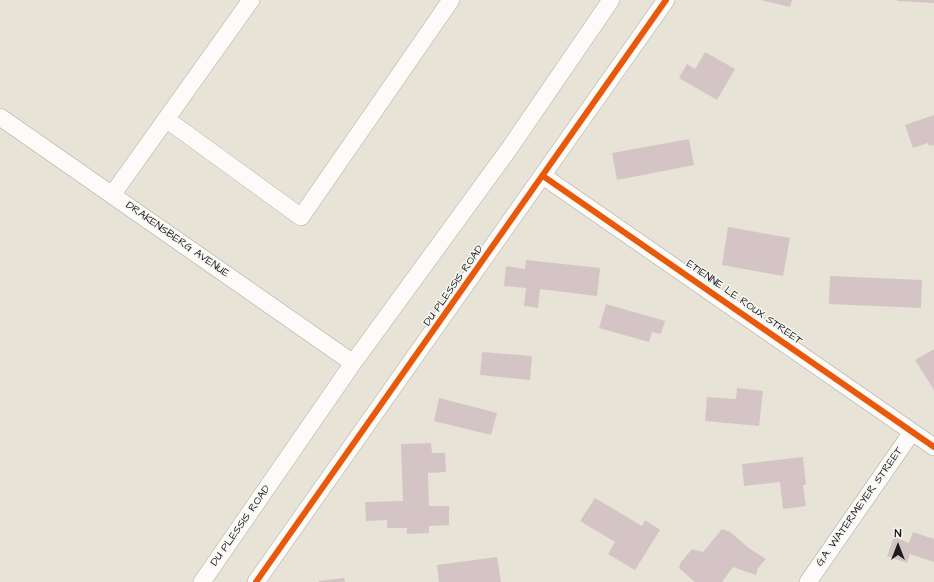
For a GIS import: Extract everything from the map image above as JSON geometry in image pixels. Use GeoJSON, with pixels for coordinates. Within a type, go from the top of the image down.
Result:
{"type":"FeatureCollection","features":[{"type":"Feature","properties":{"kind":"street"},"geometry":{"type":"LineString","coordinates":[[112,195],[251,0]]}},
{"type":"Feature","properties":{"kind":"street"},"geometry":{"type":"LineString","coordinates":[[166,119],[301,217],[452,0]]}},
{"type":"Feature","properties":{"kind":"street","name":"DU PLESSIS ROAD"},"geometry":{"type":"LineString","coordinates":[[202,582],[353,363],[509,149],[611,0]]}},
{"type":"Feature","properties":{"kind":"street","name":"DU PLESSIS ROAD"},"geometry":{"type":"LineString","coordinates":[[256,582],[666,0]]}},
{"type":"Feature","properties":{"kind":"street","name":"DRAKENSBERG AVENUE"},"geometry":{"type":"LineString","coordinates":[[0,117],[353,363]]}},
{"type":"Feature","properties":{"kind":"street","name":"ETIENNE LE ROUX STREET"},"geometry":{"type":"LineString","coordinates":[[543,176],[934,447]]}},
{"type":"Feature","properties":{"kind":"street","name":"G.A. WATERMEYER STREET"},"geometry":{"type":"LineString","coordinates":[[808,582],[912,432]]}},
{"type":"Feature","properties":{"kind":"building"},"geometry":{"type":"Polygon","coordinates":[[[761,0],[792,0],[790,7],[761,0]]]}},
{"type":"Feature","properties":{"kind":"building"},"geometry":{"type":"Polygon","coordinates":[[[934,0],[934,3],[897,1],[934,0]]]}},
{"type":"Feature","properties":{"kind":"building"},"geometry":{"type":"Polygon","coordinates":[[[705,52],[735,69],[717,100],[679,78],[687,64],[695,69],[705,52]]]}},
{"type":"Feature","properties":{"kind":"building"},"geometry":{"type":"Polygon","coordinates":[[[934,115],[934,145],[929,146],[928,143],[913,148],[905,125],[934,115]]]}},
{"type":"Feature","properties":{"kind":"building"},"geometry":{"type":"Polygon","coordinates":[[[689,139],[694,165],[617,180],[612,153],[689,139]]]}},
{"type":"Feature","properties":{"kind":"building"},"geometry":{"type":"Polygon","coordinates":[[[728,227],[790,238],[783,276],[722,265],[728,227]]]}},
{"type":"Feature","properties":{"kind":"building"},"geometry":{"type":"Polygon","coordinates":[[[526,260],[600,268],[597,296],[540,289],[538,308],[524,306],[526,288],[504,286],[506,266],[525,269],[526,260]]]}},
{"type":"Feature","properties":{"kind":"building"},"geometry":{"type":"Polygon","coordinates":[[[830,276],[922,280],[921,308],[829,304],[830,276]]]}},
{"type":"Feature","properties":{"kind":"building"},"geometry":{"type":"Polygon","coordinates":[[[606,304],[665,321],[661,334],[652,332],[649,342],[599,328],[606,304]]]}},
{"type":"Feature","properties":{"kind":"building"},"geometry":{"type":"Polygon","coordinates":[[[934,349],[934,390],[915,360],[934,349]]]}},
{"type":"Feature","properties":{"kind":"building"},"geometry":{"type":"Polygon","coordinates":[[[482,352],[532,356],[530,380],[480,375],[482,352]]]}},
{"type":"Feature","properties":{"kind":"building"},"geometry":{"type":"Polygon","coordinates":[[[737,388],[763,391],[759,426],[705,421],[707,397],[736,399],[737,388]]]}},
{"type":"Feature","properties":{"kind":"building"},"geometry":{"type":"Polygon","coordinates":[[[439,398],[497,413],[491,435],[434,421],[439,398]]]}},
{"type":"Feature","properties":{"kind":"building"},"geometry":{"type":"Polygon","coordinates":[[[431,443],[432,453],[445,453],[446,472],[428,473],[429,506],[449,506],[449,525],[429,526],[429,533],[407,534],[407,528],[387,528],[387,520],[366,521],[365,502],[403,501],[401,444],[431,443]]]}},
{"type":"Feature","properties":{"kind":"building"},"geometry":{"type":"Polygon","coordinates":[[[803,457],[806,485],[803,485],[806,506],[783,509],[780,482],[744,486],[742,464],[803,457]]]}},
{"type":"Feature","properties":{"kind":"building"},"geometry":{"type":"Polygon","coordinates":[[[595,498],[642,526],[645,520],[660,530],[635,570],[608,554],[615,542],[580,521],[595,498]]]}},
{"type":"Feature","properties":{"kind":"building"},"geometry":{"type":"Polygon","coordinates":[[[722,529],[730,532],[750,549],[766,559],[758,568],[756,575],[733,567],[722,582],[695,582],[679,568],[681,562],[692,549],[703,552],[722,529]]]}},
{"type":"Feature","properties":{"kind":"building"},"geometry":{"type":"Polygon","coordinates":[[[913,532],[934,539],[934,562],[910,554],[907,563],[887,556],[894,537],[909,543],[913,532]]]}},
{"type":"Feature","properties":{"kind":"building"},"geometry":{"type":"Polygon","coordinates":[[[497,557],[501,582],[439,582],[437,565],[497,557]]]}},
{"type":"Feature","properties":{"kind":"building"},"geometry":{"type":"Polygon","coordinates":[[[344,578],[345,582],[319,582],[319,581],[344,578]]]}},
{"type":"Feature","properties":{"kind":"cycle path"},"geometry":{"type":"LineString","coordinates":[[256,582],[666,0]]}},
{"type":"Feature","properties":{"kind":"cycle path"},"geometry":{"type":"LineString","coordinates":[[543,176],[934,447]]}}]}
